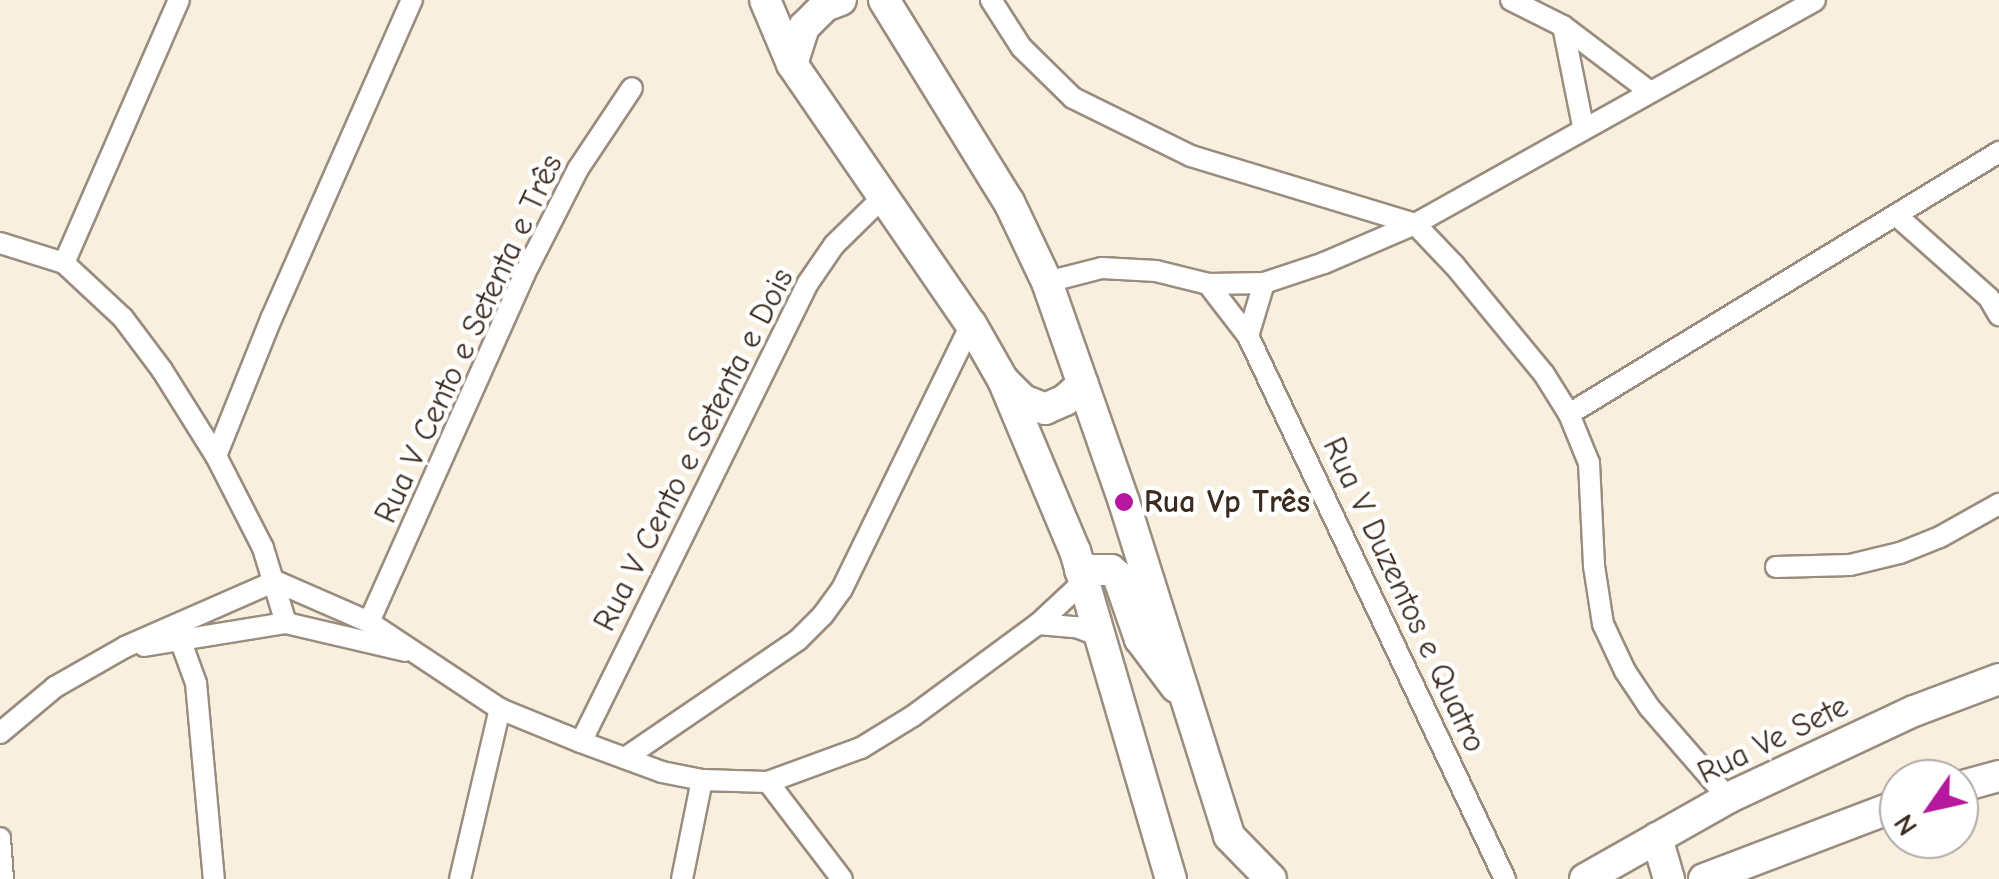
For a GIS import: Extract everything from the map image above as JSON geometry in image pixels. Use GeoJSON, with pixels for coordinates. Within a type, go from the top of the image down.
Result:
{"type":"FeatureCollection","features":[{"type":"Feature","properties":{"kind":"main road"},"geometry":{"type":"LineString","coordinates":[[766,0],[792,64],[881,199],[971,324],[1002,380],[1081,576],[1171,879]]}},
{"type":"Feature","properties":{"kind":"main road"},"geometry":{"type":"LineString","coordinates":[[792,64],[804,26],[826,6],[841,0]]}},
{"type":"Feature","properties":{"kind":"main road"},"geometry":{"type":"LineString","coordinates":[[884,0],[1009,202],[1047,282],[1229,836],[1271,879]]}},
{"type":"Feature","properties":{"kind":"main road"},"geometry":{"type":"LineString","coordinates":[[1002,380],[1023,400],[1045,409],[1065,400],[1083,384]]}},
{"type":"Feature","properties":{"kind":"main road"},"geometry":{"type":"LineString","coordinates":[[1081,576],[1110,570],[1118,576],[1140,639],[1185,696]]}},
{"type":"Feature","properties":{"kind":"main road","name":"Rua Ve Sete"},"geometry":{"type":"LineString","coordinates":[[1585,879],[1728,798],[1914,711],[1999,679]]}},
{"type":"Feature","properties":{"kind":"main road"},"geometry":{"type":"LineString","coordinates":[[1704,879],[1879,813]]}},
{"type":"Feature","properties":{"kind":"main road"},"geometry":{"type":"LineString","coordinates":[[1657,838],[1669,879]]}},
{"type":"Feature","properties":{"kind":"street"},"geometry":{"type":"LineString","coordinates":[[64,263],[179,0]]}},
{"type":"Feature","properties":{"kind":"street"},"geometry":{"type":"LineString","coordinates":[[216,456],[412,0]]}},
{"type":"Feature","properties":{"kind":"street"},"geometry":{"type":"LineString","coordinates":[[991,0],[1021,46],[1073,98],[1191,156],[1415,224],[1503,322],[1569,414],[1589,463],[1594,566],[1603,624],[1625,670],[1649,706],[1728,798]]}},
{"type":"Feature","properties":{"kind":"street"},"geometry":{"type":"LineString","coordinates":[[1511,0],[1563,26],[1649,91]]}},
{"type":"Feature","properties":{"kind":"street"},"geometry":{"type":"LineString","coordinates":[[1047,282],[1102,268],[1156,271],[1208,284],[1264,283],[1324,264],[1415,224],[1583,126],[1815,0]]}},
{"type":"Feature","properties":{"kind":"street"},"geometry":{"type":"LineString","coordinates":[[1563,26],[1583,126]]}},
{"type":"Feature","properties":{"kind":"street","name":"Rua V Cento e Setenta e Três"},"geometry":{"type":"LineString","coordinates":[[370,622],[524,275],[578,170],[632,88]]}},
{"type":"Feature","properties":{"kind":"street"},"geometry":{"type":"LineString","coordinates":[[1569,414],[1999,152]]}},
{"type":"Feature","properties":{"kind":"street","name":"Rua V Cento e Setenta e Dois"},"geometry":{"type":"LineString","coordinates":[[581,742],[808,283],[834,245],[881,199]]}},
{"type":"Feature","properties":{"kind":"street"},"geometry":{"type":"LineString","coordinates":[[1896,215],[1989,298],[1999,316]]}},
{"type":"Feature","properties":{"kind":"street"},"geometry":{"type":"LineString","coordinates":[[0,243],[64,263],[123,318],[162,370],[216,456],[263,548],[286,622]]}},
{"type":"Feature","properties":{"kind":"street"},"geometry":{"type":"LineString","coordinates":[[1248,336],[1264,283]]}},
{"type":"Feature","properties":{"kind":"street","name":"Rua V Duzentos e Quatro"},"geometry":{"type":"LineString","coordinates":[[1208,284],[1248,336],[1505,879]]}},
{"type":"Feature","properties":{"kind":"street"},"geometry":{"type":"LineString","coordinates":[[625,758],[798,640],[823,614],[842,589],[971,324]]}},
{"type":"Feature","properties":{"kind":"street"},"geometry":{"type":"LineString","coordinates":[[1776,566],[1850,566],[1900,553],[1940,537],[1999,504]]}},
{"type":"Feature","properties":{"kind":"street"},"geometry":{"type":"LineString","coordinates":[[0,733],[55,687],[125,647],[274,581],[370,622],[500,709],[581,742],[702,780],[768,782],[860,748],[1038,624],[1081,576]]}},
{"type":"Feature","properties":{"kind":"street"},"geometry":{"type":"LineString","coordinates":[[125,647],[181,642],[286,622],[416,654]]}},
{"type":"Feature","properties":{"kind":"street"},"geometry":{"type":"LineString","coordinates":[[1038,624],[1076,627],[1099,636]]}},
{"type":"Feature","properties":{"kind":"street"},"geometry":{"type":"LineString","coordinates":[[196,683],[216,636]]}},
{"type":"Feature","properties":{"kind":"street"},"geometry":{"type":"LineString","coordinates":[[181,642],[196,683],[214,879]]}},
{"type":"Feature","properties":{"kind":"street"},"geometry":{"type":"LineString","coordinates":[[460,879],[500,709]]}},
{"type":"Feature","properties":{"kind":"street"},"geometry":{"type":"LineString","coordinates":[[682,879],[702,780]]}},
{"type":"Feature","properties":{"kind":"street"},"geometry":{"type":"LineString","coordinates":[[768,782],[842,879]]}},
{"type":"Feature","properties":{"kind":"street"},"geometry":{"type":"LineString","coordinates":[[0,838],[2,879]]}},
{"type":"Feature","properties":{"kind":"place","name":"Rua Vp Três"},"geometry":{"type":"Point","coordinates":[1124,502]}}]}
